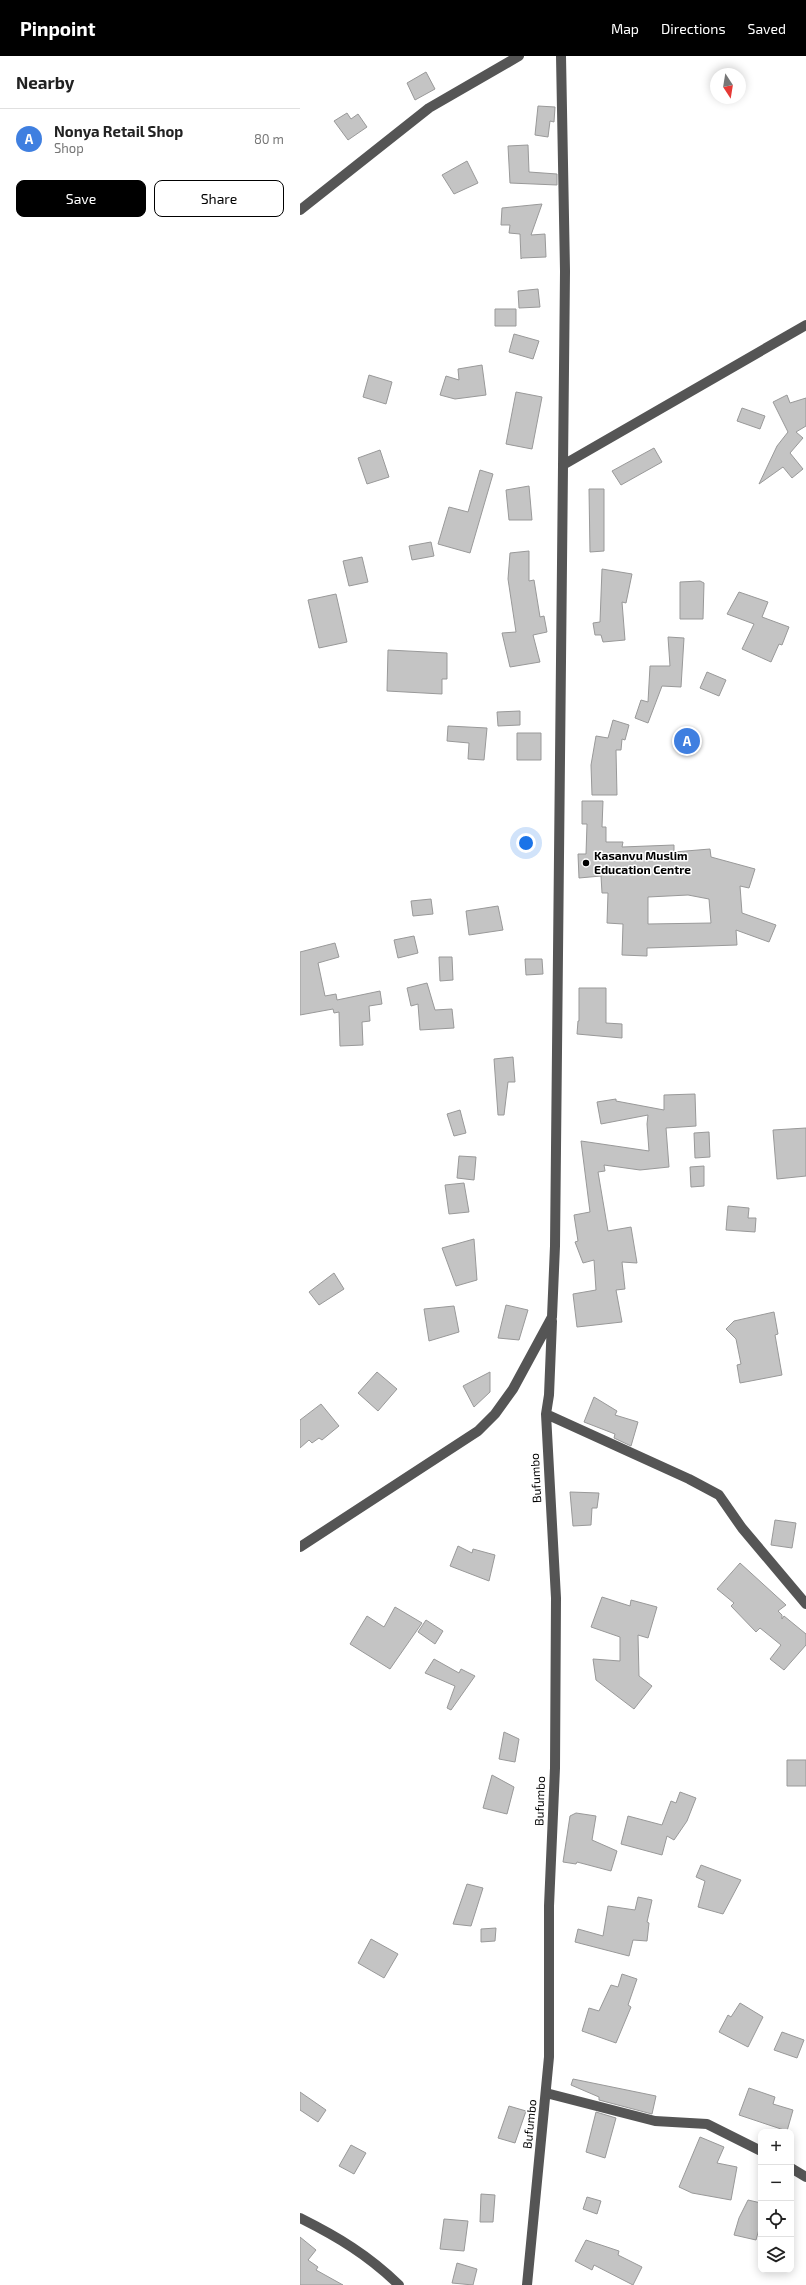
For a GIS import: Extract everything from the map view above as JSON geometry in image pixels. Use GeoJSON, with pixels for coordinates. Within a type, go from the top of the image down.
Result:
{"type":"FeatureCollection","features":[{"type":"Feature","properties":{"kind":"street"},"geometry":{"type":"LineString","coordinates":[[300,210],[429,108],[519,56]]}},
{"type":"Feature","properties":{"kind":"street","name":"Bufumbo"},"geometry":{"type":"LineString","coordinates":[[527,2285],[546,2093],[551,2019],[549,1906],[555,1768],[556,1614],[546,1414],[549,1395],[555,1246],[565,271],[561,56]]}},
{"type":"Feature","properties":{"kind":"street"},"geometry":{"type":"LineString","coordinates":[[562,465],[806,326]]}},
{"type":"Feature","properties":{"kind":"street"},"geometry":{"type":"LineString","coordinates":[[300,1547],[478,1431],[495,1414],[513,1389],[552,1317]]}},
{"type":"Feature","properties":{"kind":"street"},"geometry":{"type":"LineString","coordinates":[[546,1414],[689,1479],[719,1495],[742,1528],[806,1604]]}},
{"type":"Feature","properties":{"kind":"street"},"geometry":{"type":"LineString","coordinates":[[546,2093],[655,2121],[707,2124],[758,2150]]}},
{"type":"Feature","properties":{"kind":"street"},"geometry":{"type":"LineString","coordinates":[[794,2170],[806,2176]]}},
{"type":"Feature","properties":{"kind":"street"},"geometry":{"type":"LineString","coordinates":[[300,2218],[344,2240],[370,2259],[398,2285]]}},
{"type":"Feature","properties":{"kind":"building"},"geometry":{"type":"Polygon","coordinates":[[[426,72],[435,89],[415,100],[407,83],[426,72]]]}},
{"type":"Feature","properties":{"kind":"building"},"geometry":{"type":"Polygon","coordinates":[[[538,106],[555,107],[554,122],[550,121],[548,137],[535,135],[538,106]]]}},
{"type":"Feature","properties":{"kind":"building"},"geometry":{"type":"Polygon","coordinates":[[[347,113],[351,119],[358,114],[367,127],[348,140],[334,121],[347,113]]]}},
{"type":"Feature","properties":{"kind":"building"},"geometry":{"type":"Polygon","coordinates":[[[528,145],[529,172],[557,174],[557,185],[510,183],[508,146],[528,145]]]}},
{"type":"Feature","properties":{"kind":"building"},"geometry":{"type":"Polygon","coordinates":[[[467,161],[478,183],[454,194],[442,175],[467,161]]]}},
{"type":"Feature","properties":{"kind":"building"},"geometry":{"type":"Polygon","coordinates":[[[542,204],[531,235],[545,234],[546,257],[521,259],[520,234],[509,233],[510,225],[501,225],[502,208],[542,204]]]}},
{"type":"Feature","properties":{"kind":"building"},"geometry":{"type":"Polygon","coordinates":[[[538,289],[540,307],[519,308],[518,291],[538,289]]]}},
{"type":"Feature","properties":{"kind":"building"},"geometry":{"type":"Polygon","coordinates":[[[495,309],[516,309],[516,326],[495,326],[495,309]]]}},
{"type":"Feature","properties":{"kind":"building"},"geometry":{"type":"Polygon","coordinates":[[[514,334],[539,341],[533,359],[509,352],[514,334]]]}},
{"type":"Feature","properties":{"kind":"building"},"geometry":{"type":"Polygon","coordinates":[[[482,365],[486,395],[455,399],[440,395],[446,376],[459,380],[458,369],[482,365]]]}},
{"type":"Feature","properties":{"kind":"building"},"geometry":{"type":"Polygon","coordinates":[[[369,375],[392,382],[386,404],[363,397],[369,375]]]}},
{"type":"Feature","properties":{"kind":"building"},"geometry":{"type":"Polygon","coordinates":[[[516,392],[542,397],[532,449],[506,444],[516,392]]]}},
{"type":"Feature","properties":{"kind":"building"},"geometry":{"type":"Polygon","coordinates":[[[787,395],[790,403],[806,398],[806,426],[796,432],[803,438],[790,453],[803,469],[792,478],[783,467],[759,484],[777,446],[788,432],[773,402],[787,395]]]}},
{"type":"Feature","properties":{"kind":"building"},"geometry":{"type":"Polygon","coordinates":[[[742,408],[765,416],[760,429],[737,421],[742,408]]]}},
{"type":"Feature","properties":{"kind":"building"},"geometry":{"type":"Polygon","coordinates":[[[654,448],[662,462],[621,485],[612,471],[654,448]]]}},
{"type":"Feature","properties":{"kind":"building"},"geometry":{"type":"Polygon","coordinates":[[[380,450],[389,477],[367,484],[358,458],[380,450]]]}},
{"type":"Feature","properties":{"kind":"building"},"geometry":{"type":"Polygon","coordinates":[[[480,470],[493,474],[470,553],[438,544],[449,507],[468,512],[480,470]]]}},
{"type":"Feature","properties":{"kind":"building"},"geometry":{"type":"Polygon","coordinates":[[[529,486],[532,520],[509,520],[506,490],[529,486]]]}},
{"type":"Feature","properties":{"kind":"building"},"geometry":{"type":"Polygon","coordinates":[[[589,489],[604,489],[604,551],[590,552],[589,489]]]}},
{"type":"Feature","properties":{"kind":"building"},"geometry":{"type":"Polygon","coordinates":[[[431,542],[434,556],[412,560],[409,546],[431,542]]]}},
{"type":"Feature","properties":{"kind":"building"},"geometry":{"type":"Polygon","coordinates":[[[529,551],[529,581],[534,580],[540,617],[544,616],[547,632],[533,635],[540,662],[510,667],[502,633],[516,632],[508,579],[510,553],[529,551]]]}},
{"type":"Feature","properties":{"kind":"building"},"geometry":{"type":"Polygon","coordinates":[[[362,557],[368,582],[349,586],[343,561],[362,557]]]}},
{"type":"Feature","properties":{"kind":"building"},"geometry":{"type":"Polygon","coordinates":[[[602,569],[632,574],[626,603],[622,602],[625,640],[603,642],[601,635],[595,635],[593,623],[600,622],[602,569]]]}},
{"type":"Feature","properties":{"kind":"building"},"geometry":{"type":"Polygon","coordinates":[[[700,581],[704,583],[703,619],[680,619],[680,582],[700,581]]]}},
{"type":"Feature","properties":{"kind":"building"},"geometry":{"type":"Polygon","coordinates":[[[739,592],[768,602],[762,617],[789,627],[782,645],[779,644],[771,662],[742,649],[754,624],[727,614],[739,592]]]}},
{"type":"Feature","properties":{"kind":"building"},"geometry":{"type":"Polygon","coordinates":[[[336,594],[347,642],[319,648],[308,600],[336,594]]]}},
{"type":"Feature","properties":{"kind":"building"},"geometry":{"type":"Polygon","coordinates":[[[668,637],[684,638],[681,687],[662,686],[648,723],[635,718],[641,700],[648,702],[650,666],[670,666],[668,637]]]}},
{"type":"Feature","properties":{"kind":"building"},"geometry":{"type":"Polygon","coordinates":[[[388,650],[447,653],[447,679],[442,679],[442,694],[387,691],[388,650]]]}},
{"type":"Feature","properties":{"kind":"building"},"geometry":{"type":"Polygon","coordinates":[[[707,672],[726,680],[719,696],[700,688],[707,672]]]}},
{"type":"Feature","properties":{"kind":"building"},"geometry":{"type":"Polygon","coordinates":[[[520,711],[520,725],[498,726],[497,712],[520,711]]]}},
{"type":"Feature","properties":{"kind":"building"},"geometry":{"type":"Polygon","coordinates":[[[613,720],[629,725],[625,740],[622,739],[621,750],[616,750],[617,795],[592,795],[591,765],[596,736],[608,738],[613,720]]]}},
{"type":"Feature","properties":{"kind":"building"},"geometry":{"type":"Polygon","coordinates":[[[448,726],[487,728],[484,760],[468,759],[469,743],[447,741],[448,726]]]}},
{"type":"Feature","properties":{"kind":"building"},"geometry":{"type":"Polygon","coordinates":[[[517,733],[541,733],[541,760],[517,760],[517,733]]]}},
{"type":"Feature","properties":{"kind":"building"},"geometry":{"type":"Polygon","coordinates":[[[582,801],[603,801],[602,827],[606,827],[606,842],[623,842],[622,847],[674,845],[674,852],[710,849],[711,857],[755,869],[749,888],[740,886],[742,913],[776,925],[769,942],[736,930],[737,945],[647,948],[647,956],[622,955],[623,924],[607,923],[608,893],[602,893],[601,876],[579,878],[578,854],[586,854],[587,824],[582,824],[582,801]],[[688,895],[648,897],[648,924],[711,923],[709,899],[688,895]]]}},
{"type":"Feature","properties":{"kind":"building"},"geometry":{"type":"Polygon","coordinates":[[[431,899],[433,914],[413,916],[411,901],[431,899]]]}},
{"type":"Feature","properties":{"kind":"building"},"geometry":{"type":"Polygon","coordinates":[[[498,906],[503,930],[469,935],[466,911],[498,906]]]}},
{"type":"Feature","properties":{"kind":"building"},"geometry":{"type":"Polygon","coordinates":[[[414,936],[418,953],[398,958],[394,940],[414,936]]]}},
{"type":"Feature","properties":{"kind":"building"},"geometry":{"type":"Polygon","coordinates":[[[335,943],[339,957],[318,963],[325,996],[336,994],[337,1000],[380,991],[382,1004],[369,1006],[370,1021],[362,1022],[363,1045],[340,1046],[339,1012],[334,1013],[333,1009],[300,1015],[300,952],[335,943]]]}},
{"type":"Feature","properties":{"kind":"building"},"geometry":{"type":"Polygon","coordinates":[[[439,957],[452,957],[453,980],[440,981],[439,957]]]}},
{"type":"Feature","properties":{"kind":"building"},"geometry":{"type":"Polygon","coordinates":[[[525,959],[542,959],[543,974],[526,975],[525,959]]]}},
{"type":"Feature","properties":{"kind":"building"},"geometry":{"type":"Polygon","coordinates":[[[427,983],[435,1010],[452,1009],[454,1028],[420,1030],[418,1004],[411,1006],[407,988],[427,983]]]}},
{"type":"Feature","properties":{"kind":"building"},"geometry":{"type":"Polygon","coordinates":[[[579,988],[606,988],[606,1023],[622,1024],[622,1038],[577,1034],[579,1021],[579,988]]]}},
{"type":"Feature","properties":{"kind":"building"},"geometry":{"type":"Polygon","coordinates":[[[513,1057],[515,1082],[508,1082],[504,1115],[498,1115],[494,1059],[513,1057]]]}},
{"type":"Feature","properties":{"kind":"building"},"geometry":{"type":"Polygon","coordinates":[[[695,1094],[696,1126],[666,1128],[669,1167],[640,1170],[604,1165],[605,1171],[598,1172],[608,1231],[631,1227],[637,1263],[622,1262],[625,1289],[616,1290],[622,1322],[577,1327],[573,1294],[596,1290],[594,1260],[583,1263],[575,1242],[578,1241],[574,1215],[590,1212],[581,1141],[649,1151],[647,1124],[648,1115],[601,1124],[597,1102],[616,1099],[616,1101],[664,1110],[664,1095],[695,1094]]]}},
{"type":"Feature","properties":{"kind":"building"},"geometry":{"type":"Polygon","coordinates":[[[460,1110],[466,1133],[454,1136],[447,1114],[460,1110]]]}},
{"type":"Feature","properties":{"kind":"building"},"geometry":{"type":"Polygon","coordinates":[[[806,1128],[806,1176],[777,1179],[773,1130],[806,1128]]]}},
{"type":"Feature","properties":{"kind":"building"},"geometry":{"type":"Polygon","coordinates":[[[709,1132],[710,1157],[695,1158],[694,1133],[709,1132]]]}},
{"type":"Feature","properties":{"kind":"building"},"geometry":{"type":"Polygon","coordinates":[[[459,1156],[476,1157],[474,1180],[457,1178],[459,1156]]]}},
{"type":"Feature","properties":{"kind":"building"},"geometry":{"type":"Polygon","coordinates":[[[704,1166],[704,1186],[691,1187],[690,1167],[704,1166]]]}},
{"type":"Feature","properties":{"kind":"building"},"geometry":{"type":"Polygon","coordinates":[[[464,1183],[469,1212],[449,1214],[445,1185],[464,1183]]]}},
{"type":"Feature","properties":{"kind":"building"},"geometry":{"type":"Polygon","coordinates":[[[728,1206],[749,1208],[748,1218],[756,1218],[755,1232],[726,1230],[728,1206]]]}},
{"type":"Feature","properties":{"kind":"building"},"geometry":{"type":"Polygon","coordinates":[[[474,1239],[477,1280],[456,1286],[442,1248],[474,1239]]]}},
{"type":"Feature","properties":{"kind":"building"},"geometry":{"type":"Polygon","coordinates":[[[334,1273],[344,1289],[319,1305],[309,1292],[334,1273]]]}},
{"type":"Feature","properties":{"kind":"building"},"geometry":{"type":"Polygon","coordinates":[[[506,1305],[528,1310],[519,1340],[498,1338],[506,1305]]]}},
{"type":"Feature","properties":{"kind":"building"},"geometry":{"type":"Polygon","coordinates":[[[454,1306],[459,1332],[429,1341],[424,1309],[454,1306]]]}},
{"type":"Feature","properties":{"kind":"building"},"geometry":{"type":"Polygon","coordinates":[[[774,1312],[778,1334],[775,1335],[782,1375],[740,1383],[737,1365],[741,1364],[736,1339],[726,1329],[734,1321],[774,1312]]]}},
{"type":"Feature","properties":{"kind":"building"},"geometry":{"type":"Polygon","coordinates":[[[377,1372],[397,1389],[378,1411],[358,1393],[377,1372]]]}},
{"type":"Feature","properties":{"kind":"building"},"geometry":{"type":"Polygon","coordinates":[[[490,1372],[490,1392],[474,1407],[463,1386],[490,1372]]]}},
{"type":"Feature","properties":{"kind":"building"},"geometry":{"type":"Polygon","coordinates":[[[594,1397],[617,1411],[615,1415],[638,1422],[631,1446],[614,1438],[615,1434],[584,1422],[594,1397]]]}},
{"type":"Feature","properties":{"kind":"building"},"geometry":{"type":"Polygon","coordinates":[[[321,1404],[339,1426],[322,1440],[319,1438],[312,1443],[309,1440],[300,1448],[300,1420],[321,1404]]]}},
{"type":"Feature","properties":{"kind":"building"},"geometry":{"type":"Polygon","coordinates":[[[570,1492],[599,1493],[597,1508],[592,1508],[591,1525],[573,1526],[570,1492]]]}},
{"type":"Feature","properties":{"kind":"building"},"geometry":{"type":"Polygon","coordinates":[[[775,1520],[796,1523],[792,1548],[771,1545],[775,1520]]]}},
{"type":"Feature","properties":{"kind":"building"},"geometry":{"type":"Polygon","coordinates":[[[458,1546],[472,1553],[473,1549],[495,1555],[489,1581],[450,1566],[458,1546]]]}},
{"type":"Feature","properties":{"kind":"building"},"geometry":{"type":"Polygon","coordinates":[[[740,1563],[786,1605],[778,1611],[782,1615],[782,1619],[784,1616],[806,1634],[806,1645],[784,1670],[770,1659],[781,1645],[760,1628],[756,1632],[731,1606],[734,1603],[717,1589],[740,1563]]]}},
{"type":"Feature","properties":{"kind":"building"},"geometry":{"type":"Polygon","coordinates":[[[602,1597],[630,1606],[631,1600],[657,1607],[648,1638],[638,1635],[639,1676],[652,1686],[634,1709],[596,1680],[593,1659],[620,1661],[620,1637],[591,1627],[602,1597]]]}},
{"type":"Feature","properties":{"kind":"building"},"geometry":{"type":"Polygon","coordinates":[[[395,1607],[422,1623],[390,1669],[350,1644],[367,1616],[384,1627],[395,1607]]]}},
{"type":"Feature","properties":{"kind":"building"},"geometry":{"type":"Polygon","coordinates":[[[426,1620],[443,1631],[435,1644],[418,1632],[426,1620]]]}},
{"type":"Feature","properties":{"kind":"building"},"geometry":{"type":"Polygon","coordinates":[[[434,1659],[459,1673],[461,1669],[475,1676],[451,1710],[447,1708],[455,1686],[425,1673],[434,1659]]]}},
{"type":"Feature","properties":{"kind":"building"},"geometry":{"type":"Polygon","coordinates":[[[504,1732],[519,1739],[515,1762],[499,1759],[504,1732]]]}},
{"type":"Feature","properties":{"kind":"building"},"geometry":{"type":"Polygon","coordinates":[[[787,1760],[806,1760],[806,1786],[787,1786],[787,1760]]]}},
{"type":"Feature","properties":{"kind":"building"},"geometry":{"type":"Polygon","coordinates":[[[492,1775],[514,1787],[507,1814],[483,1808],[492,1775]]]}},
{"type":"Feature","properties":{"kind":"building"},"geometry":{"type":"Polygon","coordinates":[[[680,1792],[696,1798],[687,1821],[674,1840],[667,1836],[662,1855],[621,1844],[628,1816],[662,1825],[671,1801],[676,1803],[680,1792]]]}},
{"type":"Feature","properties":{"kind":"building"},"geometry":{"type":"Polygon","coordinates":[[[576,1813],[596,1816],[592,1840],[617,1851],[611,1871],[577,1862],[576,1864],[563,1862],[570,1816],[576,1813]]]}},
{"type":"Feature","properties":{"kind":"building"},"geometry":{"type":"Polygon","coordinates":[[[701,1865],[741,1880],[723,1914],[698,1907],[705,1881],[696,1877],[701,1865]]]}},
{"type":"Feature","properties":{"kind":"building"},"geometry":{"type":"Polygon","coordinates":[[[467,1884],[483,1888],[471,1926],[453,1924],[467,1884]]]}},
{"type":"Feature","properties":{"kind":"building"},"geometry":{"type":"Polygon","coordinates":[[[638,1897],[652,1900],[647,1922],[649,1923],[647,1941],[633,1940],[629,1956],[575,1942],[578,1929],[603,1936],[608,1906],[635,1910],[638,1897]]]}},
{"type":"Feature","properties":{"kind":"building"},"geometry":{"type":"Polygon","coordinates":[[[496,1928],[495,1941],[481,1942],[481,1929],[496,1928]]]}},
{"type":"Feature","properties":{"kind":"building"},"geometry":{"type":"Polygon","coordinates":[[[371,1939],[398,1954],[384,1978],[358,1963],[371,1939]]]}},
{"type":"Feature","properties":{"kind":"building"},"geometry":{"type":"Polygon","coordinates":[[[622,1974],[637,1979],[628,2005],[631,2007],[616,2043],[582,2031],[589,2008],[599,2011],[611,1985],[618,1987],[622,1974]]]}},
{"type":"Feature","properties":{"kind":"building"},"geometry":{"type":"Polygon","coordinates":[[[740,2003],[763,2017],[748,2047],[719,2032],[728,2015],[731,2017],[740,2003]]]}},
{"type":"Feature","properties":{"kind":"building"},"geometry":{"type":"Polygon","coordinates":[[[782,2032],[804,2040],[797,2058],[774,2050],[782,2032]]]}},
{"type":"Feature","properties":{"kind":"building"},"geometry":{"type":"Polygon","coordinates":[[[573,2079],[656,2096],[652,2114],[599,2100],[599,2097],[571,2085],[573,2079]]]}},
{"type":"Feature","properties":{"kind":"building"},"geometry":{"type":"Polygon","coordinates":[[[749,2088],[775,2097],[773,2104],[793,2110],[788,2129],[781,2129],[739,2115],[749,2088]]]}},
{"type":"Feature","properties":{"kind":"building"},"geometry":{"type":"Polygon","coordinates":[[[300,2092],[326,2110],[318,2122],[300,2110],[300,2092]]]}},
{"type":"Feature","properties":{"kind":"building"},"geometry":{"type":"Polygon","coordinates":[[[509,2106],[526,2111],[515,2143],[498,2138],[509,2106]]]}},
{"type":"Feature","properties":{"kind":"building"},"geometry":{"type":"Polygon","coordinates":[[[596,2112],[616,2118],[605,2158],[586,2152],[596,2112]]]}},
{"type":"Feature","properties":{"kind":"building"},"geometry":{"type":"Polygon","coordinates":[[[700,2137],[724,2147],[717,2163],[737,2167],[731,2200],[692,2193],[679,2187],[700,2137]]]}},
{"type":"Feature","properties":{"kind":"building"},"geometry":{"type":"Polygon","coordinates":[[[351,2145],[366,2153],[354,2174],[339,2166],[351,2145]]]}},
{"type":"Feature","properties":{"kind":"building"},"geometry":{"type":"Polygon","coordinates":[[[481,2194],[495,2195],[493,2222],[480,2222],[481,2194]]]}},
{"type":"Feature","properties":{"kind":"building"},"geometry":{"type":"Polygon","coordinates":[[[587,2197],[601,2201],[597,2214],[583,2209],[587,2197]]]}},
{"type":"Feature","properties":{"kind":"building"},"geometry":{"type":"Polygon","coordinates":[[[748,2200],[758,2202],[758,2233],[756,2240],[734,2235],[739,2218],[748,2200]]]}},
{"type":"Feature","properties":{"kind":"building"},"geometry":{"type":"Polygon","coordinates":[[[444,2219],[468,2221],[464,2251],[440,2249],[444,2219]]]}},
{"type":"Feature","properties":{"kind":"building"},"geometry":{"type":"Polygon","coordinates":[[[300,2237],[316,2250],[308,2260],[318,2267],[316,2270],[343,2285],[300,2285],[300,2237]]]}},
{"type":"Feature","properties":{"kind":"building"},"geometry":{"type":"Polygon","coordinates":[[[586,2240],[619,2251],[618,2255],[642,2267],[633,2285],[594,2265],[592,2270],[575,2261],[586,2240]]]}},
{"type":"Feature","properties":{"kind":"building"},"geometry":{"type":"Polygon","coordinates":[[[457,2263],[477,2269],[473,2285],[452,2283],[457,2263]]]}},
{"type":"Feature","properties":{"kind":"place","name":"Nonya Retail Shop"},"geometry":{"type":"Point","coordinates":[687,741]}},
{"type":"Feature","properties":{"kind":"place","name":"Kasanvu Muslim Education Centre"},"geometry":{"type":"Point","coordinates":[586,863]}}]}
